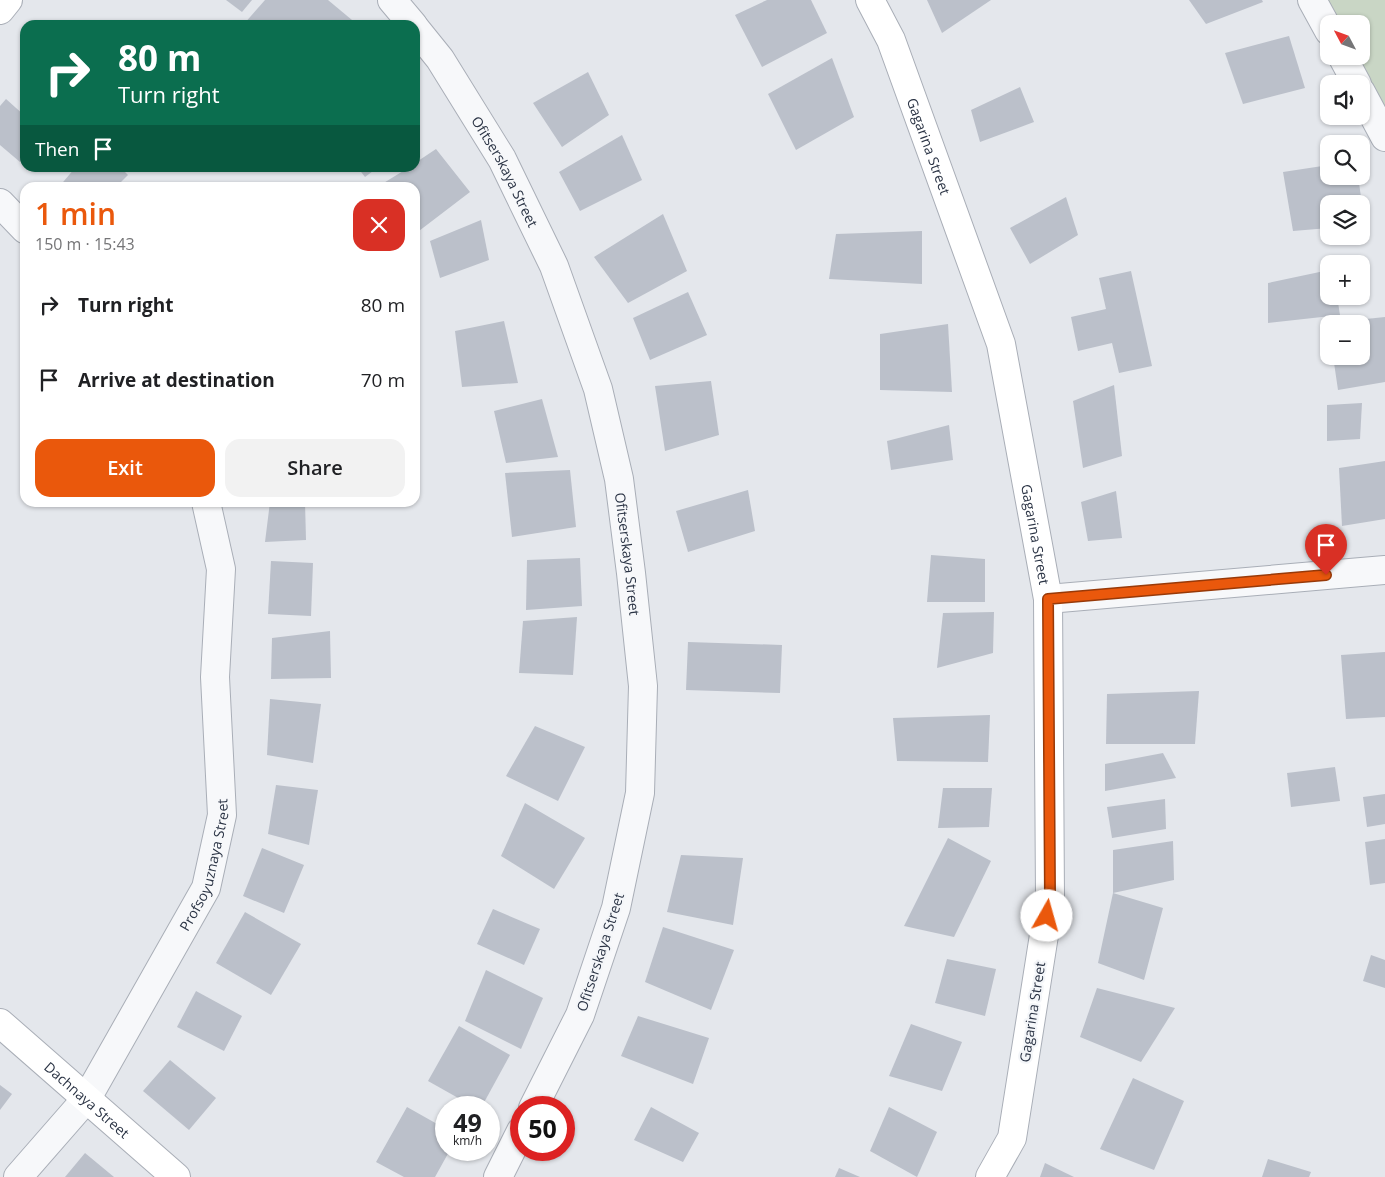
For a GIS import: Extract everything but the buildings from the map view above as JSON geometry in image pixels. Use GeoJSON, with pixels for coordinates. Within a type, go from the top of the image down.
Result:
{"type":"FeatureCollection","features":[{"type":"Feature","properties":{"kind":"main road"},"geometry":{"type":"LineString","coordinates":[[0,10],[8,0]]}},
{"type":"Feature","properties":{"kind":"main road","name":"Gagarina Street"},"geometry":{"type":"LineString","coordinates":[[870,0],[891,40],[1001,344],[1048,599],[1050,897],[1012,1138],[990,1177]]}},
{"type":"Feature","properties":{"kind":"main road","name":"Dachnaya Street"},"geometry":{"type":"LineString","coordinates":[[0,1023],[176,1177]]}},
{"type":"Feature","properties":{"kind":"street"},"geometry":{"type":"LineString","coordinates":[[392,0],[409,20]]}},
{"type":"Feature","properties":{"kind":"street"},"geometry":{"type":"LineString","coordinates":[[1312,0],[1320,15]]}},
{"type":"Feature","properties":{"kind":"street","name":"Ofitserskaya Street"},"geometry":{"type":"LineString","coordinates":[[420,34],[440,59],[502,159],[554,266],[598,389],[620,478],[631,573],[643,686],[640,793],[616,908],[580,1015],[539,1096]]}},
{"type":"Feature","properties":{"kind":"street"},"geometry":{"type":"LineString","coordinates":[[1370,109],[1385,137]]}},
{"type":"Feature","properties":{"kind":"street"},"geometry":{"type":"LineString","coordinates":[[0,203],[20,224]]}},
{"type":"Feature","properties":{"kind":"street","name":"Profsoyuznaya Street"},"geometry":{"type":"LineString","coordinates":[[18,1177],[87,1098],[206,888],[222,815],[215,677],[221,569],[207,507]]}},
{"type":"Feature","properties":{"kind":"street"},"geometry":{"type":"LineString","coordinates":[[1048,599],[1385,570]]}},
{"type":"Feature","properties":{"kind":"street"},"geometry":{"type":"LineString","coordinates":[[498,1177],[510,1153]]}},
{"type":"Feature","properties":{"kind":"green space"},"geometry":{"type":"Polygon","coordinates":[[[1328,0],[1385,0],[1385,116],[1370,85],[1370,75],[1365,75],[1360,65],[1370,65],[1370,15],[1335,15],[1328,0]]]}},
{"type":"Feature","properties":{"kind":"route"},"geometry":{"type":"LineString","coordinates":[[1047,916],[1050,897],[1048,599],[1326,575]]}}]}
